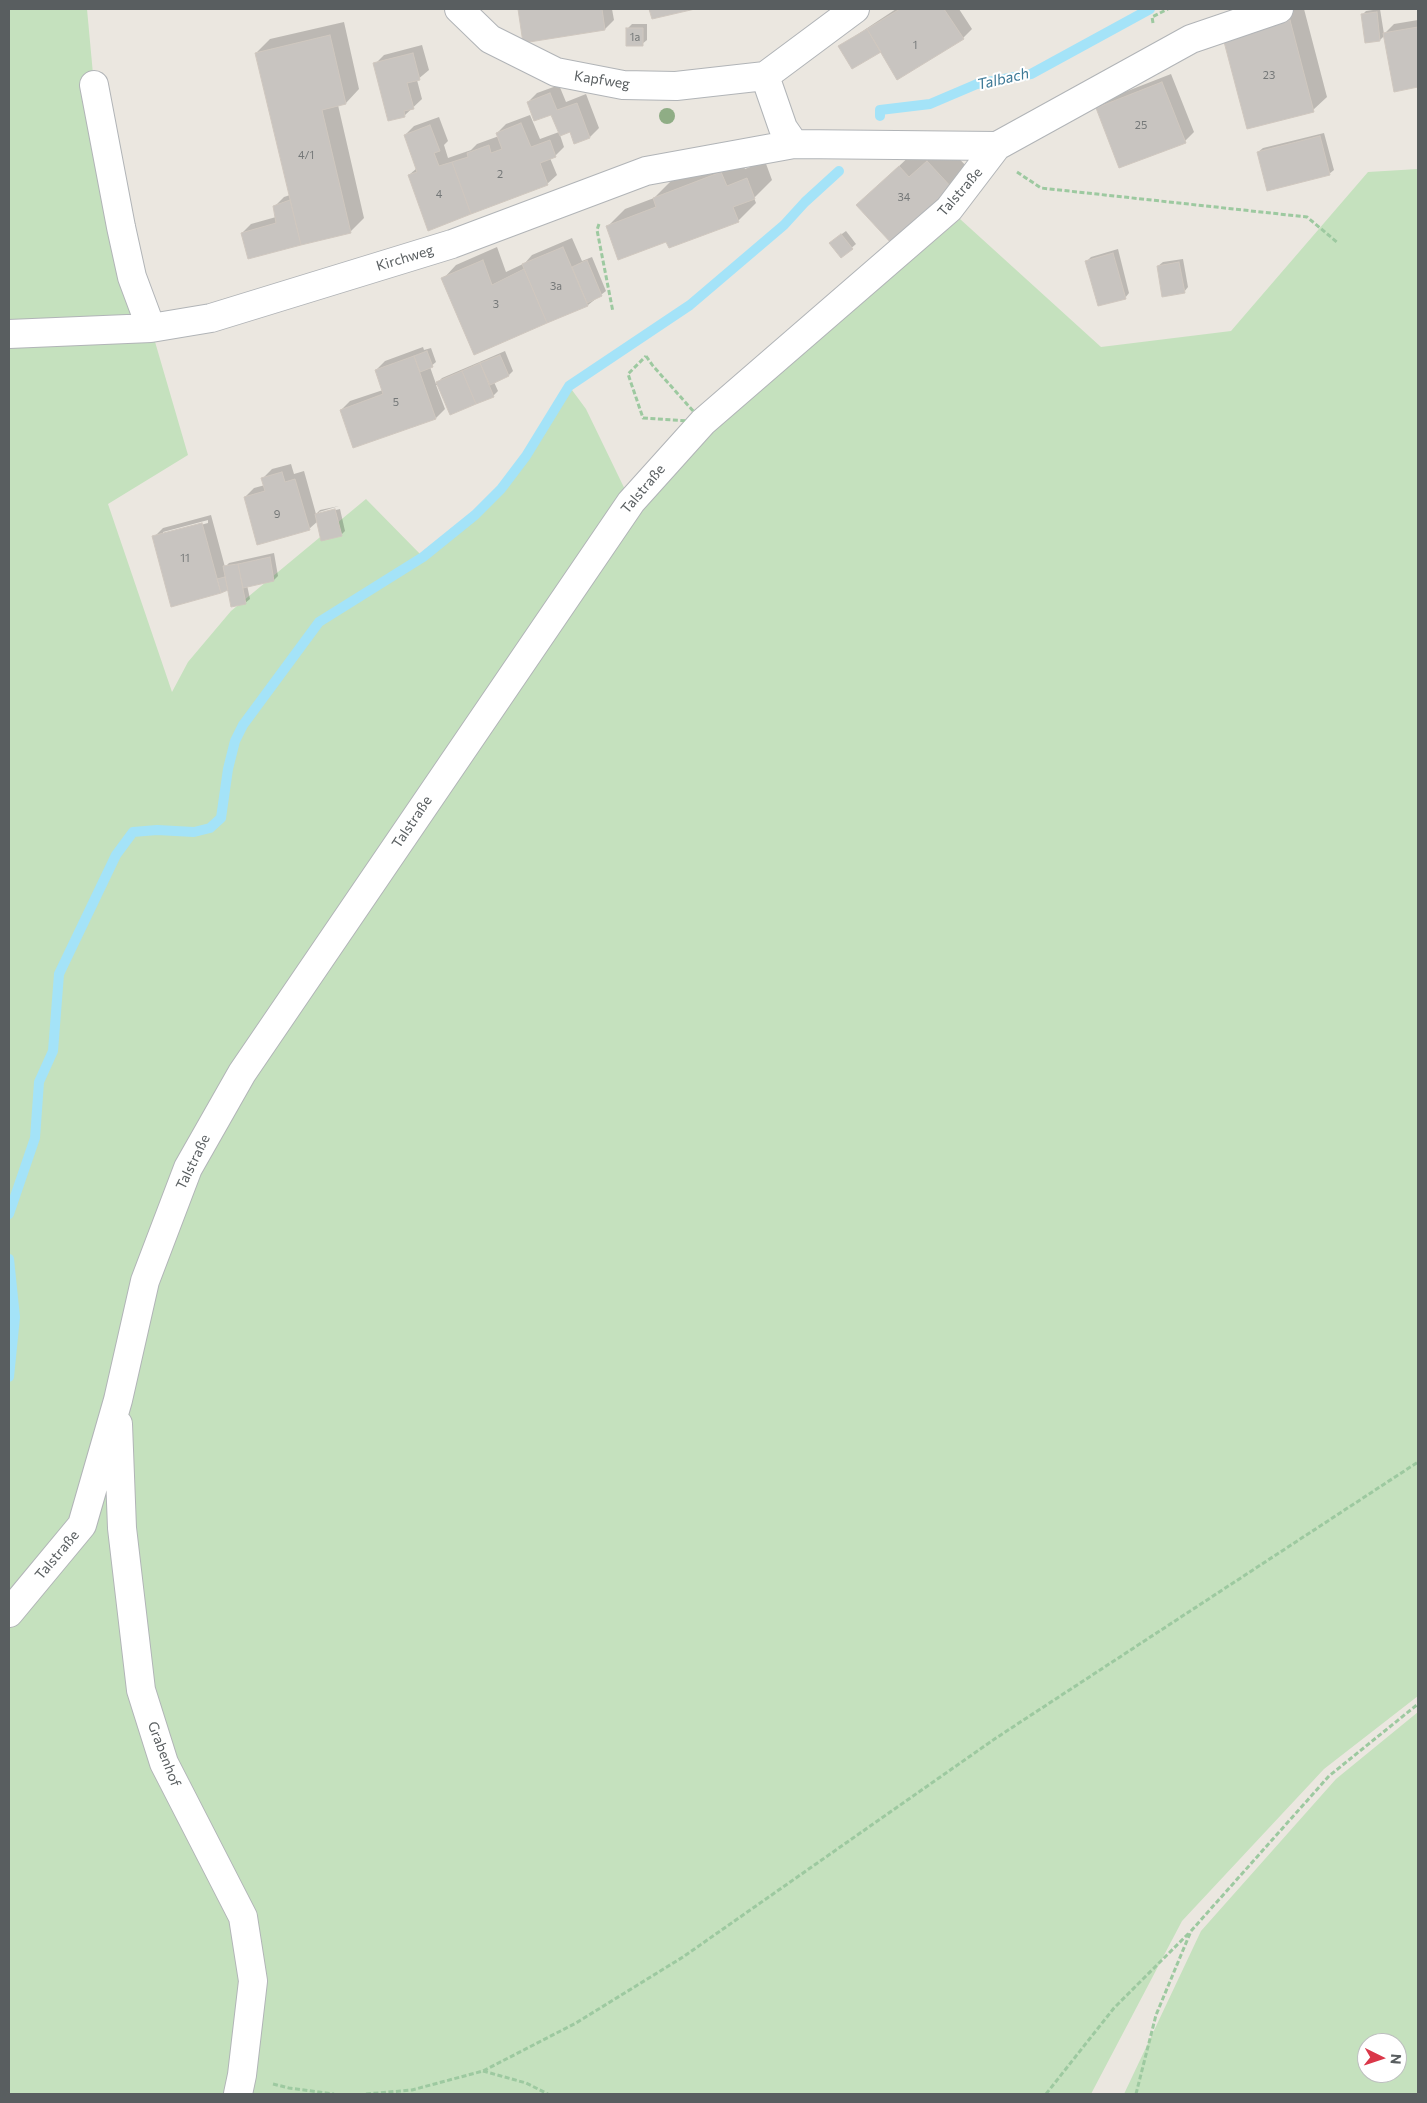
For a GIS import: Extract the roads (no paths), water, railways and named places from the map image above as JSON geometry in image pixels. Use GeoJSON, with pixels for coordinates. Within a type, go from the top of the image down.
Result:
{"type":"FeatureCollection","features":[{"type":"Feature","properties":{"kind":"street","name":"Kapfweg"},"geometry":{"type":"LineString","coordinates":[[460,9],[490,39],[556,72],[623,85],[768,86]]}},
{"type":"Feature","properties":{"kind":"street"},"geometry":{"type":"LineString","coordinates":[[789,136],[768,86],[855,9]]}},
{"type":"Feature","properties":{"kind":"street","name":"Talstraße"},"geometry":{"type":"LineString","coordinates":[[9,1613],[82,1524],[118,1400],[145,1281],[188,1168],[242,1073],[631,502],[703,422],[949,209],[994,150],[1191,39],[1279,9]]}},
{"type":"Feature","properties":{"kind":"street"},"geometry":{"type":"LineString","coordinates":[[94,85],[132,277],[151,328]]}},
{"type":"Feature","properties":{"kind":"street","name":"Talstraße"},"geometry":{"type":"LineString","coordinates":[[789,136],[994,150]]}},
{"type":"Feature","properties":{"kind":"street","name":"Kirchweg"},"geometry":{"type":"LineString","coordinates":[[9,334],[151,328],[211,318],[452,244],[646,171],[789,136]]}},
{"type":"Feature","properties":{"kind":"street","name":"Grabenhof"},"geometry":{"type":"LineString","coordinates":[[118,1400],[122,1528],[141,1690],[164,1763],[243,1917],[253,1981],[240,2084]]}},
{"type":"Feature","properties":{"kind":"waterway","name":"Talbach"},"geometry":{"type":"LineString","coordinates":[[880,116],[880,110],[930,104],[977,84],[1031,74],[1150,9]]}},
{"type":"Feature","properties":{"kind":"waterway"},"geometry":{"type":"LineString","coordinates":[[9,1214],[35,1138],[39,1082],[53,1051],[59,974],[116,855],[133,832],[157,830],[194,832],[210,828],[221,818],[228,769],[235,741],[243,725],[319,622],[423,557],[475,515],[501,489],[526,456],[569,386],[690,305],[784,225],[805,202],[839,171]]}},
{"type":"Feature","properties":{"kind":"waterway"},"geometry":{"type":"LineString","coordinates":[[9,1259],[15,1317],[9,1377]]}}]}
